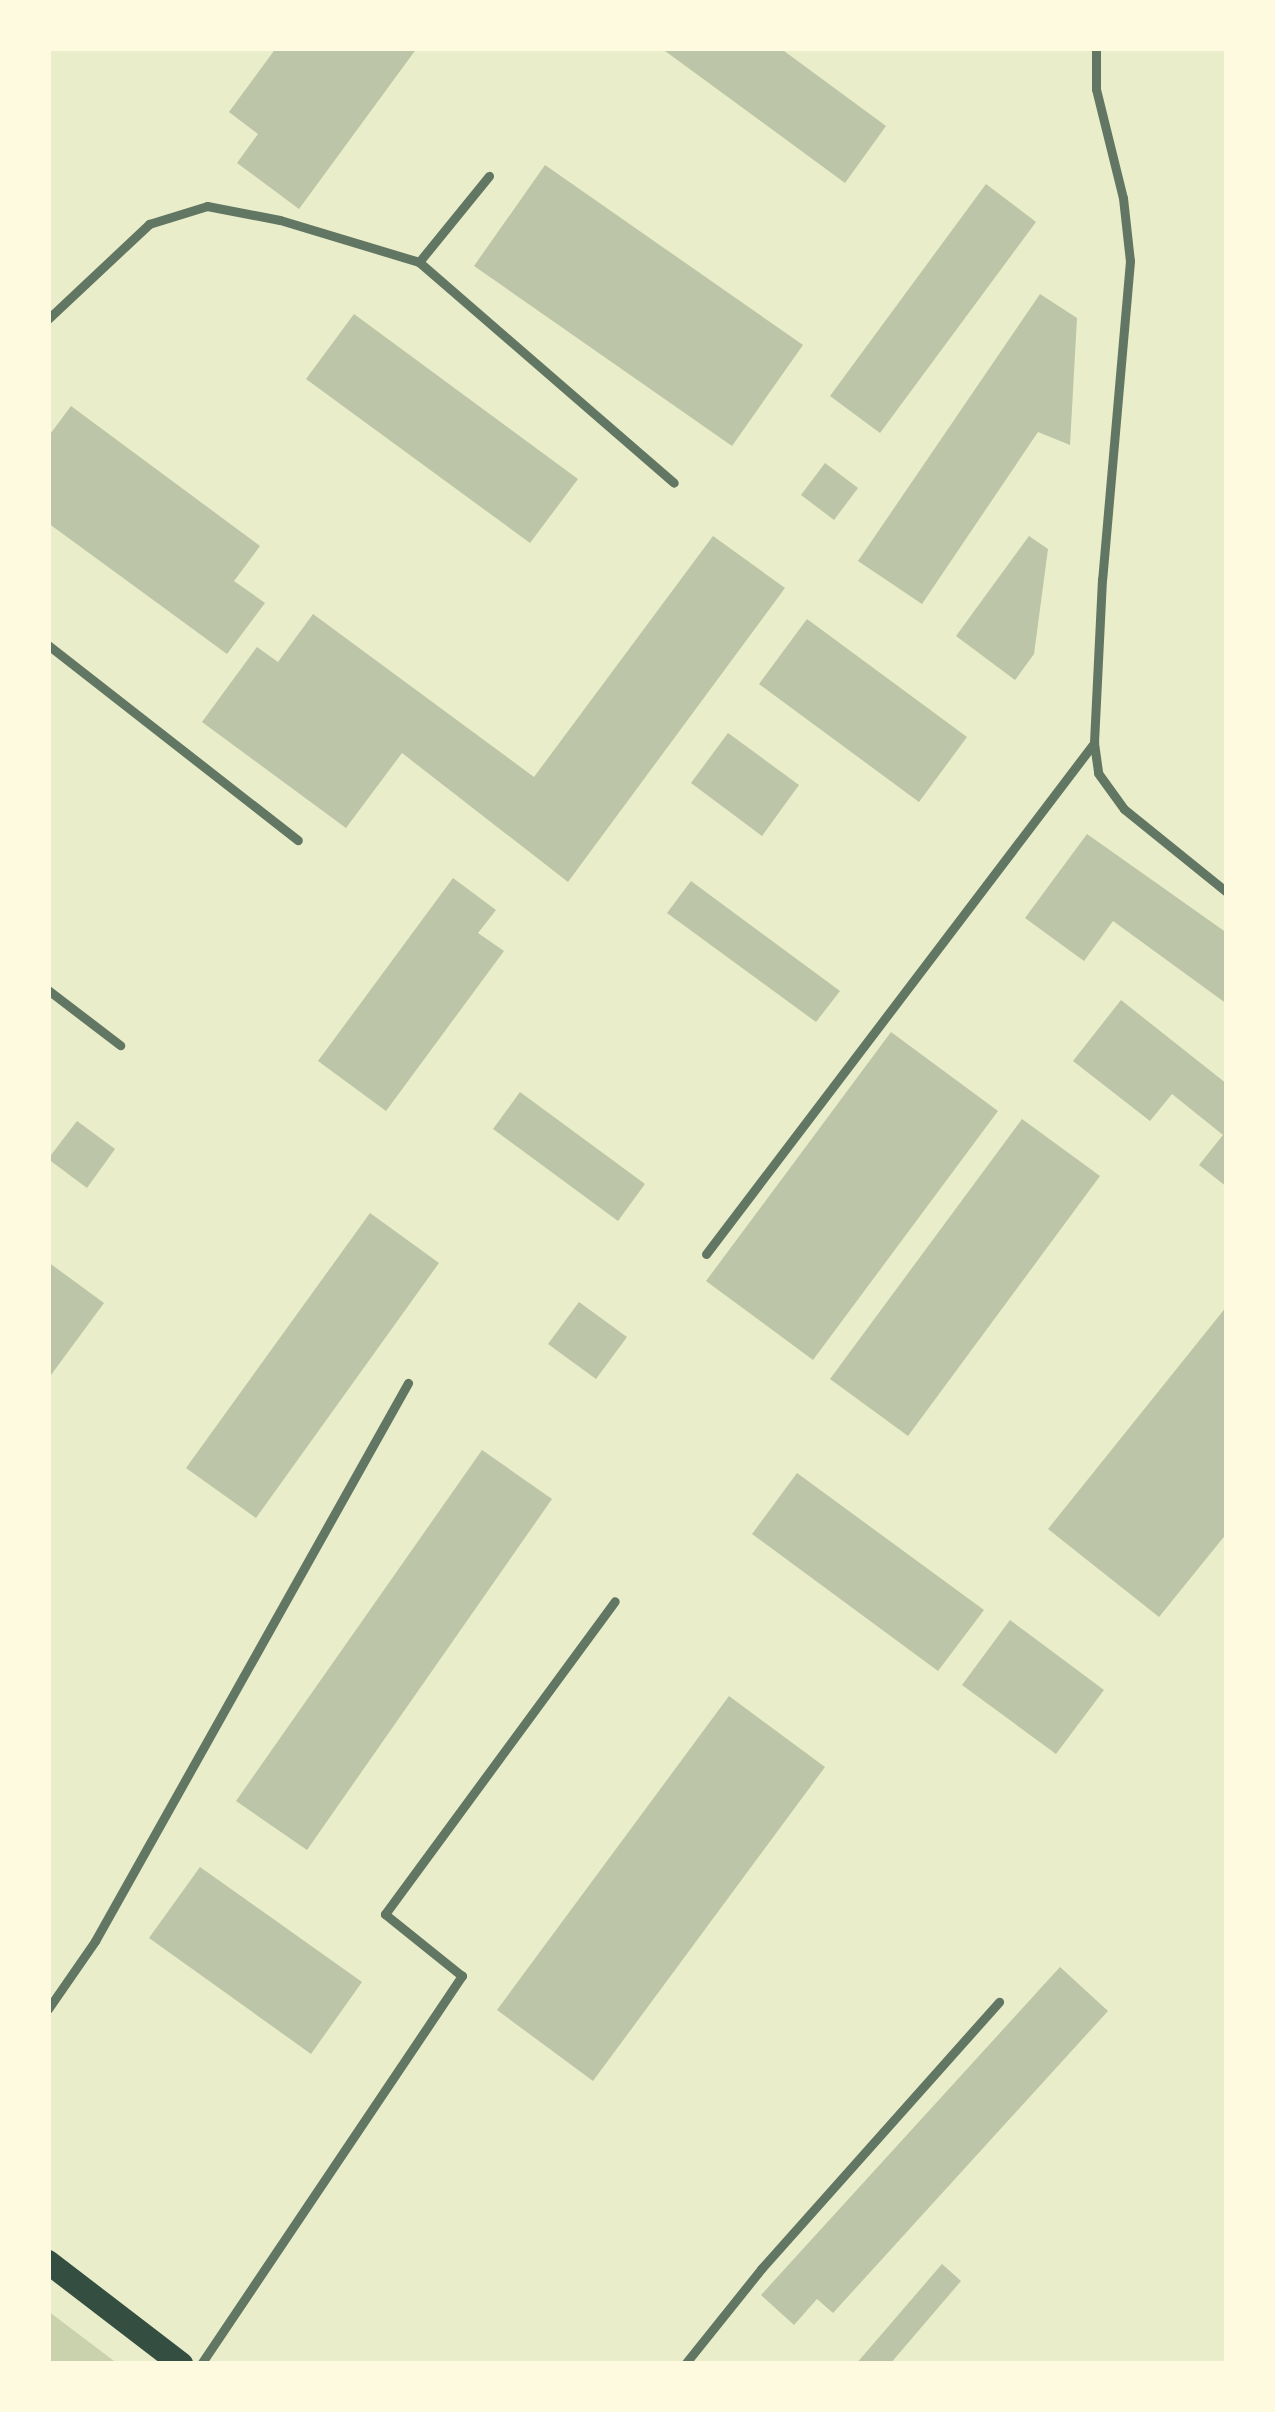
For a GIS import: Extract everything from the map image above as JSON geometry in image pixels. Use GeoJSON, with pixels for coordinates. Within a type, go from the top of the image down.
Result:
{"type":"FeatureCollection","features":[{"type":"Feature","properties":{"kind":"main road"},"geometry":{"type":"LineString","coordinates":[[48,2262],[181,2364]]}},
{"type":"Feature","properties":{"kind":"lane"},"geometry":{"type":"LineString","coordinates":[[1096,48],[1096,89],[1124,198],[1130,261],[1102,579],[1094,743],[1098,773],[1124,809],[1227,892]]}},
{"type":"Feature","properties":{"kind":"lane"},"geometry":{"type":"LineString","coordinates":[[419,262],[489,176]]}},
{"type":"Feature","properties":{"kind":"lane"},"geometry":{"type":"LineString","coordinates":[[48,320],[149,224],[207,206],[280,220],[419,262],[674,483]]}},
{"type":"Feature","properties":{"kind":"lane"},"geometry":{"type":"LineString","coordinates":[[48,645],[298,840]]}},
{"type":"Feature","properties":{"kind":"lane"},"geometry":{"type":"LineString","coordinates":[[706,1254],[1094,743]]}},
{"type":"Feature","properties":{"kind":"lane"},"geometry":{"type":"LineString","coordinates":[[48,990],[120,1045]]}},
{"type":"Feature","properties":{"kind":"lane"},"geometry":{"type":"LineString","coordinates":[[48,2009],[95,1941],[408,1383]]}},
{"type":"Feature","properties":{"kind":"lane"},"geometry":{"type":"LineString","coordinates":[[201,2364],[462,1976],[386,1914],[615,1601]]}},
{"type":"Feature","properties":{"kind":"lane"},"geometry":{"type":"LineString","coordinates":[[685,2364],[761,2269],[998,2002]]}},
{"type":"Feature","properties":{"kind":"green space"},"geometry":{"type":"Polygon","coordinates":[[[48,2311],[118,2364],[48,2364],[48,2311]]]}},
{"type":"Feature","properties":{"kind":"building"},"geometry":{"type":"Polygon","coordinates":[[[276,48],[417,48],[299,209],[237,163],[258,134],[229,112],[276,48]]]}},
{"type":"Feature","properties":{"kind":"building"},"geometry":{"type":"Polygon","coordinates":[[[661,48],[780,48],[886,126],[845,183],[661,48]]]}},
{"type":"Feature","properties":{"kind":"building"},"geometry":{"type":"Polygon","coordinates":[[[545,165],[803,345],[732,446],[474,266],[545,165]]]}},
{"type":"Feature","properties":{"kind":"building"},"geometry":{"type":"Polygon","coordinates":[[[986,184],[1036,222],[880,433],[830,396],[986,184]]]}},
{"type":"Feature","properties":{"kind":"building"},"geometry":{"type":"Polygon","coordinates":[[[1040,294],[1077,318],[1070,445],[1038,432],[922,604],[858,561],[1040,294]]]}},
{"type":"Feature","properties":{"kind":"building"},"geometry":{"type":"Polygon","coordinates":[[[354,314],[578,479],[530,543],[306,379],[354,314]]]}},
{"type":"Feature","properties":{"kind":"building"},"geometry":{"type":"Polygon","coordinates":[[[71,406],[260,546],[234,581],[265,603],[227,654],[48,523],[48,437],[71,406]]]}},
{"type":"Feature","properties":{"kind":"building"},"geometry":{"type":"Polygon","coordinates":[[[825,463],[858,488],[834,520],[801,495],[825,463]]]}},
{"type":"Feature","properties":{"kind":"building"},"geometry":{"type":"Polygon","coordinates":[[[713,536],[785,588],[568,882],[402,753],[346,828],[202,722],[257,647],[278,662],[313,614],[534,777],[713,536]]]}},
{"type":"Feature","properties":{"kind":"building"},"geometry":{"type":"Polygon","coordinates":[[[1029,536],[1048,549],[1034,654],[1015,680],[956,636],[1029,536]]]}},
{"type":"Feature","properties":{"kind":"building"},"geometry":{"type":"Polygon","coordinates":[[[807,619],[967,737],[919,802],[759,684],[807,619]]]}},
{"type":"Feature","properties":{"kind":"building"},"geometry":{"type":"Polygon","coordinates":[[[728,733],[799,785],[762,836],[691,783],[728,733]]]}},
{"type":"Feature","properties":{"kind":"building"},"geometry":{"type":"Polygon","coordinates":[[[1087,834],[1227,933],[1227,1004],[1113,921],[1084,961],[1025,918],[1087,834]]]}},
{"type":"Feature","properties":{"kind":"building"},"geometry":{"type":"Polygon","coordinates":[[[453,878],[496,910],[478,933],[504,951],[386,1111],[318,1061],[453,878]]]}},
{"type":"Feature","properties":{"kind":"building"},"geometry":{"type":"Polygon","coordinates":[[[691,881],[840,991],[816,1022],[667,913],[691,881]]]}},
{"type":"Feature","properties":{"kind":"building"},"geometry":{"type":"Polygon","coordinates":[[[1121,1000],[1227,1084],[1227,1187],[1199,1165],[1223,1135],[1172,1094],[1150,1121],[1073,1061],[1121,1000]]]}},
{"type":"Feature","properties":{"kind":"building"},"geometry":{"type":"Polygon","coordinates":[[[891,1032],[998,1111],[813,1360],[706,1281],[891,1032]]]}},
{"type":"Feature","properties":{"kind":"building"},"geometry":{"type":"Polygon","coordinates":[[[520,1092],[645,1184],[618,1221],[493,1129],[520,1092]]]}},
{"type":"Feature","properties":{"kind":"building"},"geometry":{"type":"Polygon","coordinates":[[[1022,1119],[1100,1176],[908,1436],[830,1379],[1022,1119]]]}},
{"type":"Feature","properties":{"kind":"building"},"geometry":{"type":"Polygon","coordinates":[[[77,1121],[115,1149],[87,1188],[48,1159],[77,1121]]]}},
{"type":"Feature","properties":{"kind":"building"},"geometry":{"type":"Polygon","coordinates":[[[370,1213],[439,1263],[256,1518],[186,1468],[370,1213]]]}},
{"type":"Feature","properties":{"kind":"building"},"geometry":{"type":"Polygon","coordinates":[[[48,1262],[104,1303],[48,1379],[48,1262]]]}},
{"type":"Feature","properties":{"kind":"building"},"geometry":{"type":"Polygon","coordinates":[[[579,1302],[627,1337],[596,1379],[548,1344],[579,1302]]]}},
{"type":"Feature","properties":{"kind":"building"},"geometry":{"type":"Polygon","coordinates":[[[1227,1306],[1227,1533],[1159,1617],[1048,1529],[1227,1306]]]}},
{"type":"Feature","properties":{"kind":"building"},"geometry":{"type":"Polygon","coordinates":[[[482,1450],[552,1499],[307,1850],[236,1801],[482,1450]]]}},
{"type":"Feature","properties":{"kind":"building"},"geometry":{"type":"Polygon","coordinates":[[[797,1473],[984,1610],[938,1671],[752,1534],[797,1473]]]}},
{"type":"Feature","properties":{"kind":"building"},"geometry":{"type":"Polygon","coordinates":[[[1010,1620],[1104,1690],[1056,1754],[962,1685],[1010,1620]]]}},
{"type":"Feature","properties":{"kind":"building"},"geometry":{"type":"Polygon","coordinates":[[[729,1696],[825,1767],[593,2081],[497,2010],[729,1696]]]}},
{"type":"Feature","properties":{"kind":"building"},"geometry":{"type":"Polygon","coordinates":[[[200,1867],[362,1982],[311,2054],[149,1938],[200,1867]]]}},
{"type":"Feature","properties":{"kind":"building"},"geometry":{"type":"Polygon","coordinates":[[[1060,1967],[1108,2011],[833,2313],[817,2299],[794,2325],[761,2295],[1060,1967]]]}},
{"type":"Feature","properties":{"kind":"building"},"geometry":{"type":"Polygon","coordinates":[[[942,2264],[961,2281],[890,2364],[856,2364],[942,2264]]]}}]}
